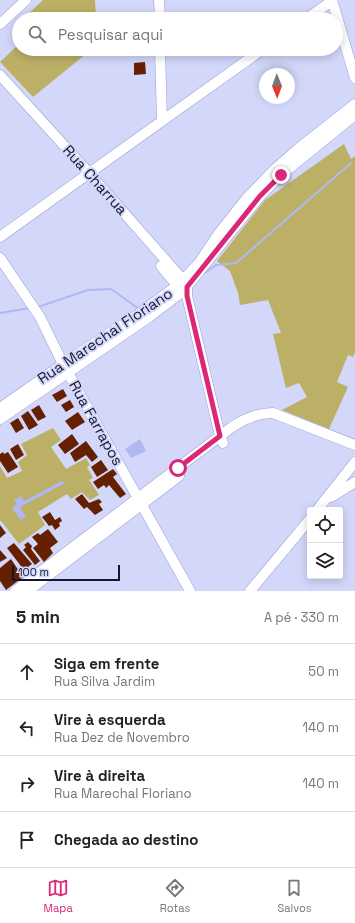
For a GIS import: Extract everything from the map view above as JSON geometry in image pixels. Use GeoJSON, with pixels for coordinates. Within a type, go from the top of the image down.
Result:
{"type":"FeatureCollection","features":[{"type":"Feature","properties":{"kind":"street"},"geometry":{"type":"LineString","coordinates":[[13,12],[26,0]]}},
{"type":"Feature","properties":{"kind":"street"},"geometry":{"type":"LineString","coordinates":[[159,0],[160,12]]}},
{"type":"Feature","properties":{"kind":"street"},"geometry":{"type":"LineString","coordinates":[[316,12],[332,0],[336,12]]}},
{"type":"Feature","properties":{"kind":"street"},"geometry":{"type":"LineString","coordinates":[[0,24],[12,13]]}},
{"type":"Feature","properties":{"kind":"street"},"geometry":{"type":"LineString","coordinates":[[343,37],[355,78]]}},
{"type":"Feature","properties":{"kind":"street"},"geometry":{"type":"LineString","coordinates":[[160,56],[162,121]]}},
{"type":"Feature","properties":{"kind":"street"},"geometry":{"type":"LineString","coordinates":[[0,237],[253,56]]}},
{"type":"Feature","properties":{"kind":"street","name":"Rua Charrua"},"geometry":{"type":"LineString","coordinates":[[1,81],[146,243],[183,288]]}},
{"type":"Feature","properties":{"kind":"street","name":"Rua Marechal Floriano"},"geometry":{"type":"LineString","coordinates":[[0,419],[24,397],[65,368],[149,317],[183,288],[299,148],[355,104]]}},
{"type":"Feature","properties":{"kind":"street","name":"Rua Marechal Floriano"},"geometry":{"type":"LineString","coordinates":[[278,172],[355,115]]}},
{"type":"Feature","properties":{"kind":"street","name":"Rua Farrapos"},"geometry":{"type":"LineString","coordinates":[[0,258],[40,317],[65,368],[190,591]]}},
{"type":"Feature","properties":{"kind":"street"},"geometry":{"type":"LineString","coordinates":[[183,288],[221,440]]}},
{"type":"Feature","properties":{"kind":"street","name":"Rua Marechal Floriano"},"geometry":{"type":"LineString","coordinates":[[0,408],[24,397]]}},
{"type":"Feature","properties":{"kind":"street"},"geometry":{"type":"LineString","coordinates":[[15,591],[46,573],[254,416],[265,413],[273,413],[355,446]]}},
{"type":"Feature","properties":{"kind":"street"},"geometry":{"type":"LineString","coordinates":[[320,507],[355,462]]}},
{"type":"Feature","properties":{"kind":"street"},"geometry":{"type":"LineString","coordinates":[[326,500],[355,482]]}},
{"type":"Feature","properties":{"kind":"street"},"geometry":{"type":"LineString","coordinates":[[250,591],[307,523]]}},
{"type":"Feature","properties":{"kind":"street"},"geometry":{"type":"LineString","coordinates":[[28,591],[46,573]]}},
{"type":"Feature","properties":{"kind":"shaded area"},"geometry":{"type":"Polygon","coordinates":[[[43,0],[95,0],[96,12],[30,12],[43,0]]]}},
{"type":"Feature","properties":{"kind":"shaded area"},"geometry":{"type":"Polygon","coordinates":[[[12,51],[12,56],[83,56],[33,97],[0,62],[12,51]]]}},
{"type":"Feature","properties":{"kind":"shaded area"},"geometry":{"type":"Polygon","coordinates":[[[344,144],[351,159],[355,156],[355,352],[353,357],[348,355],[337,382],[348,387],[329,429],[282,410],[307,397],[299,383],[286,388],[273,334],[281,333],[268,300],[240,305],[238,293],[230,271],[217,261],[265,200],[344,144]]]}},
{"type":"Feature","properties":{"kind":"shaded area"},"geometry":{"type":"Polygon","coordinates":[[[53,428],[61,440],[51,447],[66,469],[86,458],[90,465],[87,467],[93,478],[89,480],[99,495],[90,500],[82,492],[71,499],[67,494],[38,512],[45,525],[19,544],[0,521],[0,466],[7,478],[22,471],[18,462],[27,455],[21,444],[53,428]]]}},
{"type":"Feature","properties":{"kind":"water"},"geometry":{"type":"Polygon","coordinates":[[[140,439],[146,451],[131,458],[125,449],[140,439]]]}},
{"type":"Feature","properties":{"kind":"water"},"geometry":{"type":"Polygon","coordinates":[[[62,481],[65,483],[20,507],[26,517],[21,520],[12,508],[17,504],[14,500],[21,496],[24,501],[62,481]]]}},
{"type":"Feature","properties":{"kind":"building"},"geometry":{"type":"Polygon","coordinates":[[[145,62],[146,74],[134,75],[134,63],[145,62]]]}},
{"type":"Feature","properties":{"kind":"building"},"geometry":{"type":"Polygon","coordinates":[[[63,389],[67,396],[57,402],[52,395],[63,389]]]}},
{"type":"Feature","properties":{"kind":"building"},"geometry":{"type":"Polygon","coordinates":[[[70,400],[74,407],[66,412],[61,405],[70,400]]]}},
{"type":"Feature","properties":{"kind":"building"},"geometry":{"type":"Polygon","coordinates":[[[39,405],[46,417],[38,421],[31,410],[39,405]]]}},
{"type":"Feature","properties":{"kind":"building"},"geometry":{"type":"Polygon","coordinates":[[[28,411],[38,425],[29,430],[21,416],[28,411]]]}},
{"type":"Feature","properties":{"kind":"building"},"geometry":{"type":"Polygon","coordinates":[[[78,412],[85,422],[72,430],[65,421],[78,412]]]}},
{"type":"Feature","properties":{"kind":"building"},"geometry":{"type":"Polygon","coordinates":[[[18,418],[24,428],[16,433],[10,423],[18,418]]]}},
{"type":"Feature","properties":{"kind":"building"},"geometry":{"type":"Polygon","coordinates":[[[72,434],[79,444],[65,454],[58,445],[72,434]]]}},
{"type":"Feature","properties":{"kind":"building"},"geometry":{"type":"Polygon","coordinates":[[[86,441],[98,457],[92,462],[86,455],[75,462],[70,453],[86,441]]]}},
{"type":"Feature","properties":{"kind":"building"},"geometry":{"type":"Polygon","coordinates":[[[18,444],[24,455],[16,460],[10,449],[18,444]]]}},
{"type":"Feature","properties":{"kind":"building"},"geometry":{"type":"Polygon","coordinates":[[[3,452],[4,454],[8,452],[18,467],[8,473],[0,461],[0,454],[3,452]]]}},
{"type":"Feature","properties":{"kind":"building"},"geometry":{"type":"Polygon","coordinates":[[[101,460],[108,470],[97,477],[91,467],[101,460]]]}},
{"type":"Feature","properties":{"kind":"building"},"geometry":{"type":"Polygon","coordinates":[[[113,469],[117,474],[113,477],[126,494],[120,498],[109,485],[106,488],[104,485],[98,489],[93,482],[113,469]]]}},
{"type":"Feature","properties":{"kind":"building"},"geometry":{"type":"Polygon","coordinates":[[[82,494],[89,503],[99,499],[102,502],[99,504],[103,510],[95,515],[87,507],[84,509],[75,499],[82,494]]]}},
{"type":"Feature","properties":{"kind":"building"},"geometry":{"type":"Polygon","coordinates":[[[50,512],[55,520],[60,517],[62,521],[59,523],[60,526],[55,530],[52,525],[49,526],[42,517],[50,512]]]}},
{"type":"Feature","properties":{"kind":"building"},"geometry":{"type":"Polygon","coordinates":[[[0,525],[6,533],[0,538],[0,525]]]}},
{"type":"Feature","properties":{"kind":"building"},"geometry":{"type":"Polygon","coordinates":[[[48,529],[58,542],[50,548],[53,553],[44,562],[33,548],[38,544],[32,537],[38,533],[40,535],[48,529]]]}},
{"type":"Feature","properties":{"kind":"building"},"geometry":{"type":"Polygon","coordinates":[[[28,542],[32,546],[31,549],[40,561],[35,565],[23,550],[26,547],[24,545],[28,542]]]}},
{"type":"Feature","properties":{"kind":"building"},"geometry":{"type":"Polygon","coordinates":[[[14,543],[32,564],[24,570],[7,548],[14,543]]]}},
{"type":"Feature","properties":{"kind":"building"},"geometry":{"type":"Polygon","coordinates":[[[0,550],[7,558],[0,562],[0,550]]]}},
{"type":"Feature","properties":{"kind":"building"},"geometry":{"type":"Polygon","coordinates":[[[11,559],[23,577],[6,590],[0,581],[0,568],[11,559]]]}},
{"type":"Feature","properties":{"kind":"waterway"},"geometry":{"type":"LineString","coordinates":[[203,274],[216,265],[236,263],[351,163]]}},
{"type":"Feature","properties":{"kind":"waterway"},"geometry":{"type":"LineString","coordinates":[[36,307],[88,290],[111,289],[139,309]]}},
{"type":"Feature","properties":{"kind":"waterway"},"geometry":{"type":"LineString","coordinates":[[0,313],[30,308]]}},
{"type":"Feature","properties":{"kind":"route"},"geometry":{"type":"LineString","coordinates":[[178,468],[220,436],[187,296],[187,287],[260,196],[281,175]]}}]}
